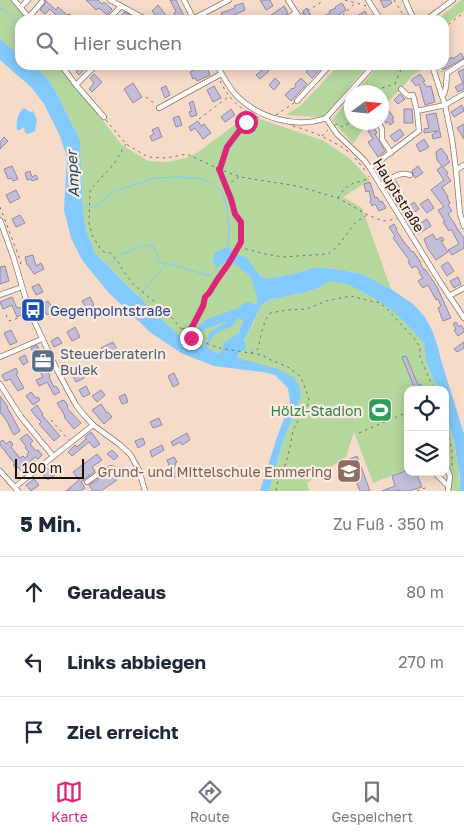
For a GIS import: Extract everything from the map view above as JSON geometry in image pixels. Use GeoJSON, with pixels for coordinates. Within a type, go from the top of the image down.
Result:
{"type":"FeatureCollection","features":[{"type":"Feature","properties":{"kind":"street"},"geometry":{"type":"LineString","coordinates":[[14,0],[27,15]]}},
{"type":"Feature","properties":{"kind":"street"},"geometry":{"type":"LineString","coordinates":[[20,8],[28,0]]}},
{"type":"Feature","properties":{"kind":"street"},"geometry":{"type":"LineString","coordinates":[[110,0],[137,15]]}},
{"type":"Feature","properties":{"kind":"street"},"geometry":{"type":"LineString","coordinates":[[184,0],[192,15]]}},
{"type":"Feature","properties":{"kind":"street"},"geometry":{"type":"LineString","coordinates":[[201,15],[229,0]]}},
{"type":"Feature","properties":{"kind":"street"},"geometry":{"type":"LineString","coordinates":[[288,0],[297,15]]}},
{"type":"Feature","properties":{"kind":"street"},"geometry":{"type":"LineString","coordinates":[[368,0],[377,15]]}},
{"type":"Feature","properties":{"kind":"street"},"geometry":{"type":"LineString","coordinates":[[405,0],[412,15]]}},
{"type":"Feature","properties":{"kind":"street"},"geometry":{"type":"LineString","coordinates":[[433,15],[453,0]]}},
{"type":"Feature","properties":{"kind":"street"},"geometry":{"type":"LineString","coordinates":[[32,15],[42,2]]}},
{"type":"Feature","properties":{"kind":"street"},"geometry":{"type":"LineString","coordinates":[[113,15],[121,6]]}},
{"type":"Feature","properties":{"kind":"street"},"geometry":{"type":"LineString","coordinates":[[442,94],[444,94],[446,87],[447,73],[464,62]]}},
{"type":"Feature","properties":{"kind":"street"},"geometry":{"type":"LineString","coordinates":[[65,70],[104,117]]}},
{"type":"Feature","properties":{"kind":"street"},"geometry":{"type":"LineString","coordinates":[[76,85],[91,70]]}},
{"type":"Feature","properties":{"kind":"street"},"geometry":{"type":"LineString","coordinates":[[218,70],[219,75],[232,94],[252,108],[273,117],[305,123],[326,118],[369,70]]}},
{"type":"Feature","properties":{"kind":"street"},"geometry":{"type":"LineString","coordinates":[[297,101],[325,70]]}},
{"type":"Feature","properties":{"kind":"street"},"geometry":{"type":"LineString","coordinates":[[434,70],[445,105],[452,139],[459,206],[464,223]]}},
{"type":"Feature","properties":{"kind":"street"},"geometry":{"type":"LineString","coordinates":[[159,108],[219,75]]}},
{"type":"Feature","properties":{"kind":"street"},"geometry":{"type":"LineString","coordinates":[[370,168],[418,131],[417,111],[413,95],[408,96],[401,89]]}},
{"type":"Feature","properties":{"kind":"street"},"geometry":{"type":"LineString","coordinates":[[417,111],[445,105],[464,94]]}},
{"type":"Feature","properties":{"kind":"street","name":"Hauptstraße"},"geometry":{"type":"LineString","coordinates":[[326,118],[337,134],[370,168],[398,217],[464,318]]}},
{"type":"Feature","properties":{"kind":"street"},"geometry":{"type":"LineString","coordinates":[[382,130],[382,139],[391,153]]}},
{"type":"Feature","properties":{"kind":"street"},"geometry":{"type":"LineString","coordinates":[[456,170],[464,165]]}},
{"type":"Feature","properties":{"kind":"street"},"geometry":{"type":"LineString","coordinates":[[381,186],[401,174],[406,173],[410,176]]}},
{"type":"Feature","properties":{"kind":"street"},"geometry":{"type":"LineString","coordinates":[[0,220],[30,314],[76,405],[93,425],[130,454],[139,470],[145,491]]}},
{"type":"Feature","properties":{"kind":"street"},"geometry":{"type":"LineString","coordinates":[[0,296],[22,287]]}},
{"type":"Feature","properties":{"kind":"street"},"geometry":{"type":"LineString","coordinates":[[449,296],[464,288]]}},
{"type":"Feature","properties":{"kind":"street"},"geometry":{"type":"LineString","coordinates":[[0,357],[42,340]]}},
{"type":"Feature","properties":{"kind":"street"},"geometry":{"type":"LineString","coordinates":[[0,384],[21,417],[53,456]]}},
{"type":"Feature","properties":{"kind":"street"},"geometry":{"type":"LineString","coordinates":[[0,471],[17,489],[53,456],[93,425]]}},
{"type":"Feature","properties":{"kind":"street"},"geometry":{"type":"LineString","coordinates":[[86,482],[104,470],[112,468],[126,476],[139,470]]}},
{"type":"Feature","properties":{"kind":"street"},"geometry":{"type":"LineString","coordinates":[[438,476],[449,489]]}},
{"type":"Feature","properties":{"kind":"street"},"geometry":{"type":"LineString","coordinates":[[449,489],[450,476]]}},
{"type":"Feature","properties":{"kind":"path"},"geometry":{"type":"LineString","coordinates":[[300,15],[320,3],[321,0]]}},
{"type":"Feature","properties":{"kind":"path"},"geometry":{"type":"LineString","coordinates":[[345,0],[372,8]]}},
{"type":"Feature","properties":{"kind":"path"},"geometry":{"type":"LineString","coordinates":[[394,0],[405,15]]}},
{"type":"Feature","properties":{"kind":"path"},"geometry":{"type":"LineString","coordinates":[[344,15],[355,3]]}},
{"type":"Feature","properties":{"kind":"path"},"geometry":{"type":"LineString","coordinates":[[449,24],[464,13]]}},
{"type":"Feature","properties":{"kind":"path"},"geometry":{"type":"LineString","coordinates":[[389,86],[396,84],[401,70]]}},
{"type":"Feature","properties":{"kind":"path"},"geometry":{"type":"LineString","coordinates":[[219,75],[225,91],[232,94]]}},
{"type":"Feature","properties":{"kind":"path"},"geometry":{"type":"LineString","coordinates":[[232,94],[234,102],[250,114],[260,118]]}},
{"type":"Feature","properties":{"kind":"path"},"geometry":{"type":"LineString","coordinates":[[199,119],[232,94]]}},
{"type":"Feature","properties":{"kind":"path"},"geometry":{"type":"LineString","coordinates":[[146,97],[159,108]]}},
{"type":"Feature","properties":{"kind":"path"},"geometry":{"type":"LineString","coordinates":[[273,117],[297,101]]}},
{"type":"Feature","properties":{"kind":"path"},"geometry":{"type":"LineString","coordinates":[[192,338],[190,331],[203,306],[205,297],[237,251],[241,242],[241,222],[235,214],[220,169],[227,147],[250,114]]}},
{"type":"Feature","properties":{"kind":"path"},"geometry":{"type":"LineString","coordinates":[[104,117],[126,144],[148,157],[166,158],[187,154],[240,177],[297,186],[338,198],[383,221],[393,220],[398,217]]}},
{"type":"Feature","properties":{"kind":"path"},"geometry":{"type":"LineString","coordinates":[[291,126],[308,130],[342,147],[370,175],[367,179],[346,187],[338,198]]}},
{"type":"Feature","properties":{"kind":"path"},"geometry":{"type":"LineString","coordinates":[[126,144],[114,164],[90,190],[89,224],[93,238],[100,248],[104,252],[111,253],[133,284],[174,320],[187,336],[222,348],[262,355],[288,367],[300,376],[303,382],[308,404],[293,430],[286,463],[278,480],[276,491]]}},
{"type":"Feature","properties":{"kind":"path"},"geometry":{"type":"LineString","coordinates":[[226,186],[240,177]]}},
{"type":"Feature","properties":{"kind":"path"},"geometry":{"type":"LineString","coordinates":[[0,207],[21,267]]}},
{"type":"Feature","properties":{"kind":"path"},"geometry":{"type":"LineString","coordinates":[[238,246],[283,257],[328,254],[337,247],[355,223],[368,215]]}},
{"type":"Feature","properties":{"kind":"path"},"geometry":{"type":"LineString","coordinates":[[256,354],[261,329],[270,313],[307,309],[351,296],[378,302],[414,338],[420,347],[420,357],[432,386]]}},
{"type":"Feature","properties":{"kind":"path"},"geometry":{"type":"LineString","coordinates":[[6,315],[10,322],[30,314]]}},
{"type":"Feature","properties":{"kind":"path"},"geometry":{"type":"LineString","coordinates":[[181,330],[193,325]]}},
{"type":"Feature","properties":{"kind":"path"},"geometry":{"type":"LineString","coordinates":[[251,353],[258,349]]}},
{"type":"Feature","properties":{"kind":"path"},"geometry":{"type":"LineString","coordinates":[[359,433],[404,414]]}},
{"type":"Feature","properties":{"kind":"path"},"geometry":{"type":"LineString","coordinates":[[51,420],[71,442]]}},
{"type":"Feature","properties":{"kind":"path"},"geometry":{"type":"LineString","coordinates":[[447,431],[452,450],[452,474],[450,476]]}},
{"type":"Feature","properties":{"kind":"path"},"geometry":{"type":"LineString","coordinates":[[417,491],[428,487]]}},
{"type":"Feature","properties":{"kind":"green space"},"geometry":{"type":"Polygon","coordinates":[[[0,0],[14,0],[27,15],[15,15],[15,51],[0,39],[0,0]]]}},
{"type":"Feature","properties":{"kind":"green space"},"geometry":{"type":"Polygon","coordinates":[[[461,0],[464,0],[464,11],[449,22],[449,15],[443,15],[461,0]]]}},
{"type":"Feature","properties":{"kind":"green space"},"geometry":{"type":"Polygon","coordinates":[[[38,70],[63,70],[122,145],[148,161],[167,162],[186,158],[198,152],[248,115],[324,141],[349,158],[370,180],[343,197],[362,208],[391,289],[362,274],[314,267],[301,272],[268,279],[260,276],[247,258],[233,251],[216,265],[217,267],[226,261],[232,262],[251,277],[259,301],[246,313],[228,357],[183,339],[95,253],[87,233],[83,212],[80,140],[48,79],[38,70]]]}},
{"type":"Feature","properties":{"kind":"green space"},"geometry":{"type":"Polygon","coordinates":[[[334,70],[364,70],[351,85],[344,85],[344,93],[324,116],[286,115],[300,106],[334,70]]]}},
{"type":"Feature","properties":{"kind":"green space"},"geometry":{"type":"Polygon","coordinates":[[[375,70],[421,70],[412,76],[389,100],[389,85],[362,85],[375,70]]]}},
{"type":"Feature","properties":{"kind":"green space"},"geometry":{"type":"Polygon","coordinates":[[[344,105],[344,130],[362,130],[353,144],[332,120],[344,105]]]}},
{"type":"Feature","properties":{"kind":"green space"},"geometry":{"type":"Polygon","coordinates":[[[330,281],[349,285],[374,298],[394,312],[424,344],[426,361],[436,386],[404,386],[404,471],[373,483],[354,432],[346,457],[307,483],[309,491],[269,491],[284,438],[301,395],[294,378],[237,359],[261,306],[269,300],[318,288],[330,281]]]}},
{"type":"Feature","properties":{"kind":"green space"},"geometry":{"type":"Polygon","coordinates":[[[449,425],[456,451],[460,491],[451,491],[449,425]]]}},
{"type":"Feature","properties":{"kind":"water"},"geometry":{"type":"Polygon","coordinates":[[[0,39],[15,51],[15,70],[38,70],[48,79],[80,140],[83,212],[87,233],[95,253],[183,339],[192,342],[199,329],[199,325],[207,319],[239,308],[245,302],[255,305],[258,301],[251,277],[232,262],[226,261],[217,268],[213,261],[215,253],[227,247],[247,258],[260,276],[268,279],[301,272],[314,267],[336,269],[362,274],[391,289],[413,304],[425,317],[432,330],[464,434],[464,491],[460,491],[460,477],[454,441],[449,425],[449,386],[436,386],[426,361],[424,344],[394,312],[374,298],[349,285],[330,281],[318,288],[303,293],[269,300],[261,306],[244,341],[246,346],[244,351],[240,351],[237,358],[278,369],[294,378],[299,386],[301,395],[284,438],[269,491],[260,491],[290,403],[288,388],[275,375],[214,366],[181,353],[150,332],[108,292],[82,260],[71,238],[64,210],[67,157],[60,136],[44,104],[32,88],[0,60],[0,39]],[[238,318],[234,325],[215,334],[207,348],[220,354],[225,342],[238,334],[243,320],[238,318]],[[227,321],[201,332],[196,344],[204,347],[210,332],[227,321]]]}},
{"type":"Feature","properties":{"kind":"water"},"geometry":{"type":"Polygon","coordinates":[[[24,108],[30,112],[33,111],[37,120],[35,131],[28,134],[25,133],[24,127],[17,130],[18,118],[24,108]]]}},
{"type":"Feature","properties":{"kind":"building"},"geometry":{"type":"Polygon","coordinates":[[[45,0],[56,10],[58,7],[66,15],[56,15],[50,9],[45,14],[40,10],[45,4],[45,0]]]}},
{"type":"Feature","properties":{"kind":"building"},"geometry":{"type":"Polygon","coordinates":[[[86,0],[98,0],[102,4],[104,2],[112,9],[107,15],[99,8],[96,10],[86,0]]]}},
{"type":"Feature","properties":{"kind":"building"},"geometry":{"type":"Polygon","coordinates":[[[170,0],[176,0],[184,15],[175,15],[174,13],[176,12],[170,0]]]}},
{"type":"Feature","properties":{"kind":"building"},"geometry":{"type":"Polygon","coordinates":[[[260,0],[270,0],[273,6],[266,10],[260,0]]]}},
{"type":"Feature","properties":{"kind":"building"},"geometry":{"type":"Polygon","coordinates":[[[380,0],[390,0],[392,3],[384,8],[380,0]]]}},
{"type":"Feature","properties":{"kind":"building"},"geometry":{"type":"Polygon","coordinates":[[[243,3],[245,10],[234,15],[222,15],[221,13],[235,8],[234,6],[243,3]]]}},
{"type":"Feature","properties":{"kind":"building"},"geometry":{"type":"Polygon","coordinates":[[[342,3],[346,10],[338,15],[326,15],[330,13],[329,11],[336,8],[342,3]]]}},
{"type":"Feature","properties":{"kind":"building"},"geometry":{"type":"Polygon","coordinates":[[[158,5],[166,15],[156,15],[152,11],[158,5]]]}},
{"type":"Feature","properties":{"kind":"building"},"geometry":{"type":"Polygon","coordinates":[[[284,6],[288,13],[286,15],[271,15],[284,6]]]}},
{"type":"Feature","properties":{"kind":"building"},"geometry":{"type":"Polygon","coordinates":[[[307,8],[310,15],[305,15],[303,11],[307,8]]]}},
{"type":"Feature","properties":{"kind":"building"},"geometry":{"type":"Polygon","coordinates":[[[365,11],[367,15],[359,15],[365,11]]]}},
{"type":"Feature","properties":{"kind":"building"},"geometry":{"type":"Polygon","coordinates":[[[461,53],[464,58],[449,67],[449,59],[452,57],[453,59],[461,53]]]}},
{"type":"Feature","properties":{"kind":"building"},"geometry":{"type":"Polygon","coordinates":[[[464,69],[464,89],[458,92],[455,87],[463,83],[458,72],[464,69]]]}},
{"type":"Feature","properties":{"kind":"building"},"geometry":{"type":"Polygon","coordinates":[[[78,70],[84,70],[79,75],[76,72],[78,70]]]}},
{"type":"Feature","properties":{"kind":"building"},"geometry":{"type":"Polygon","coordinates":[[[208,70],[210,75],[197,81],[196,78],[193,79],[190,72],[208,70]]]}},
{"type":"Feature","properties":{"kind":"building"},"geometry":{"type":"Polygon","coordinates":[[[262,70],[269,71],[260,79],[256,75],[262,70]]]}},
{"type":"Feature","properties":{"kind":"building"},"geometry":{"type":"Polygon","coordinates":[[[308,70],[319,70],[312,78],[306,72],[308,70]]]}},
{"type":"Feature","properties":{"kind":"building"},"geometry":{"type":"Polygon","coordinates":[[[94,74],[102,82],[92,92],[89,89],[94,83],[90,78],[94,74]]]}},
{"type":"Feature","properties":{"kind":"building"},"geometry":{"type":"Polygon","coordinates":[[[420,74],[427,87],[431,86],[435,102],[425,105],[419,84],[416,86],[411,80],[420,74]]]}},
{"type":"Feature","properties":{"kind":"building"},"geometry":{"type":"Polygon","coordinates":[[[275,78],[280,83],[274,90],[269,85],[275,78]]]}},
{"type":"Feature","properties":{"kind":"building"},"geometry":{"type":"Polygon","coordinates":[[[301,78],[307,84],[291,101],[285,95],[296,86],[295,84],[301,78]]]}},
{"type":"Feature","properties":{"kind":"building"},"geometry":{"type":"Polygon","coordinates":[[[133,83],[142,97],[133,103],[124,89],[133,83]]]}},
{"type":"Feature","properties":{"kind":"building"},"geometry":{"type":"Polygon","coordinates":[[[166,86],[170,95],[165,98],[161,88],[166,86]]]}},
{"type":"Feature","properties":{"kind":"building"},"geometry":{"type":"Polygon","coordinates":[[[214,86],[221,98],[213,102],[207,90],[214,86]]]}},
{"type":"Feature","properties":{"kind":"building"},"geometry":{"type":"Polygon","coordinates":[[[400,94],[405,99],[398,104],[394,100],[400,94]]]}},
{"type":"Feature","properties":{"kind":"building"},"geometry":{"type":"Polygon","coordinates":[[[193,101],[197,115],[191,117],[189,112],[192,111],[189,103],[193,101]]]}},
{"type":"Feature","properties":{"kind":"building"},"geometry":{"type":"Polygon","coordinates":[[[462,105],[464,111],[454,117],[451,112],[462,105]]]}},
{"type":"Feature","properties":{"kind":"building"},"geometry":{"type":"Polygon","coordinates":[[[231,109],[235,115],[225,122],[221,117],[231,109]]]}},
{"type":"Feature","properties":{"kind":"building"},"geometry":{"type":"Polygon","coordinates":[[[404,109],[412,109],[413,123],[404,123],[404,109]]]}},
{"type":"Feature","properties":{"kind":"building"},"geometry":{"type":"Polygon","coordinates":[[[389,111],[394,118],[392,119],[394,122],[390,125],[389,111]]]}},
{"type":"Feature","properties":{"kind":"building"},"geometry":{"type":"Polygon","coordinates":[[[436,113],[441,137],[433,139],[432,135],[438,131],[424,133],[424,129],[429,128],[426,115],[436,113]]]}},
{"type":"Feature","properties":{"kind":"building"},"geometry":{"type":"Polygon","coordinates":[[[179,116],[182,125],[176,127],[173,118],[179,116]]]}},
{"type":"Feature","properties":{"kind":"building"},"geometry":{"type":"Polygon","coordinates":[[[198,121],[201,126],[204,124],[211,133],[203,139],[195,128],[191,131],[189,127],[198,121]]]}},
{"type":"Feature","properties":{"kind":"building"},"geometry":{"type":"Polygon","coordinates":[[[464,124],[464,139],[457,128],[464,124]]]}},
{"type":"Feature","properties":{"kind":"building"},"geometry":{"type":"Polygon","coordinates":[[[158,127],[162,137],[152,141],[150,136],[154,134],[152,130],[158,127]]]}},
{"type":"Feature","properties":{"kind":"building"},"geometry":{"type":"Polygon","coordinates":[[[400,129],[404,135],[395,142],[390,136],[400,129]]]}},
{"type":"Feature","properties":{"kind":"building"},"geometry":{"type":"Polygon","coordinates":[[[376,130],[377,133],[375,134],[385,151],[378,157],[368,142],[373,139],[368,131],[376,130]]]}},
{"type":"Feature","properties":{"kind":"building"},"geometry":{"type":"Polygon","coordinates":[[[4,137],[8,141],[0,149],[0,142],[4,137]]]}},
{"type":"Feature","properties":{"kind":"building"},"geometry":{"type":"Polygon","coordinates":[[[424,139],[429,147],[420,152],[416,145],[424,139]]]}},
{"type":"Feature","properties":{"kind":"building"},"geometry":{"type":"Polygon","coordinates":[[[441,148],[450,162],[443,167],[451,181],[442,187],[448,197],[450,203],[448,205],[452,211],[448,214],[464,238],[464,248],[452,255],[448,250],[459,244],[451,229],[449,231],[443,222],[445,221],[438,210],[444,207],[431,190],[444,180],[437,170],[442,166],[437,160],[436,152],[441,148]]]}},
{"type":"Feature","properties":{"kind":"building"},"geometry":{"type":"Polygon","coordinates":[[[12,166],[18,179],[13,181],[11,178],[8,179],[4,169],[12,166]]]}},
{"type":"Feature","properties":{"kind":"building"},"geometry":{"type":"Polygon","coordinates":[[[418,166],[423,173],[415,178],[412,171],[418,166]]]}},
{"type":"Feature","properties":{"kind":"building"},"geometry":{"type":"Polygon","coordinates":[[[30,171],[32,177],[36,175],[38,179],[27,180],[25,173],[30,171]]]}},
{"type":"Feature","properties":{"kind":"building"},"geometry":{"type":"Polygon","coordinates":[[[396,181],[401,190],[396,193],[390,184],[396,181]]]}},
{"type":"Feature","properties":{"kind":"building"},"geometry":{"type":"Polygon","coordinates":[[[370,182],[375,198],[377,197],[380,202],[382,201],[386,208],[379,211],[375,204],[372,206],[369,191],[366,192],[364,184],[370,182]]]}},
{"type":"Feature","properties":{"kind":"building"},"geometry":{"type":"Polygon","coordinates":[[[16,190],[20,198],[10,203],[6,195],[16,190]]]}},
{"type":"Feature","properties":{"kind":"building"},"geometry":{"type":"Polygon","coordinates":[[[404,198],[409,206],[414,202],[419,209],[409,216],[399,201],[404,198]]]}},
{"type":"Feature","properties":{"kind":"building"},"geometry":{"type":"Polygon","coordinates":[[[428,199],[434,208],[427,213],[420,204],[428,199]]]}},
{"type":"Feature","properties":{"kind":"building"},"geometry":{"type":"Polygon","coordinates":[[[20,215],[25,223],[16,227],[12,219],[20,215]]]}},
{"type":"Feature","properties":{"kind":"building"},"geometry":{"type":"Polygon","coordinates":[[[427,219],[431,226],[418,234],[414,227],[427,219]]]}},
{"type":"Feature","properties":{"kind":"building"},"geometry":{"type":"Polygon","coordinates":[[[394,224],[404,242],[413,251],[437,287],[451,318],[443,321],[438,308],[441,306],[438,299],[436,300],[428,285],[423,288],[418,281],[423,278],[420,272],[416,266],[412,268],[408,262],[410,261],[393,238],[395,236],[389,227],[394,224]]]}},
{"type":"Feature","properties":{"kind":"building"},"geometry":{"type":"Polygon","coordinates":[[[433,234],[436,240],[442,237],[444,240],[441,241],[448,252],[436,260],[424,239],[433,234]]]}},
{"type":"Feature","properties":{"kind":"building"},"geometry":{"type":"Polygon","coordinates":[[[33,255],[36,266],[41,263],[44,269],[34,274],[27,265],[25,257],[33,255]]]}},
{"type":"Feature","properties":{"kind":"building"},"geometry":{"type":"Polygon","coordinates":[[[448,262],[454,271],[447,276],[441,266],[448,262]]]}},
{"type":"Feature","properties":{"kind":"building"},"geometry":{"type":"Polygon","coordinates":[[[5,266],[9,281],[0,284],[0,267],[5,266]]]}},
{"type":"Feature","properties":{"kind":"building"},"geometry":{"type":"Polygon","coordinates":[[[458,277],[461,284],[454,288],[450,281],[458,277]]]}},
{"type":"Feature","properties":{"kind":"building"},"geometry":{"type":"Polygon","coordinates":[[[39,284],[43,292],[36,295],[32,287],[39,284]]]}},
{"type":"Feature","properties":{"kind":"building"},"geometry":{"type":"Polygon","coordinates":[[[12,297],[17,308],[20,307],[23,314],[17,317],[12,305],[3,309],[0,302],[12,297]]]}},
{"type":"Feature","properties":{"kind":"building"},"geometry":{"type":"Polygon","coordinates":[[[90,297],[94,305],[87,309],[82,301],[90,297]]]}},
{"type":"Feature","properties":{"kind":"building"},"geometry":{"type":"Polygon","coordinates":[[[48,301],[54,310],[47,315],[41,305],[48,301]]]}},
{"type":"Feature","properties":{"kind":"building"},"geometry":{"type":"Polygon","coordinates":[[[456,322],[459,327],[461,325],[464,329],[464,332],[458,336],[453,324],[456,322]]]}},
{"type":"Feature","properties":{"kind":"building"},"geometry":{"type":"Polygon","coordinates":[[[75,327],[80,337],[72,341],[67,332],[75,327]]]}},
{"type":"Feature","properties":{"kind":"building"},"geometry":{"type":"Polygon","coordinates":[[[11,330],[17,342],[10,345],[4,333],[11,330]]]}},
{"type":"Feature","properties":{"kind":"building"},"geometry":{"type":"Polygon","coordinates":[[[58,337],[62,343],[54,347],[51,341],[58,337]]]}},
{"type":"Feature","properties":{"kind":"building"},"geometry":{"type":"Polygon","coordinates":[[[113,342],[118,352],[107,358],[101,348],[113,342]]]}},
{"type":"Feature","properties":{"kind":"building"},"geometry":{"type":"Polygon","coordinates":[[[464,342],[464,348],[457,352],[454,349],[464,342]]]}},
{"type":"Feature","properties":{"kind":"building"},"geometry":{"type":"Polygon","coordinates":[[[37,345],[45,362],[39,365],[31,348],[37,345]]]}},
{"type":"Feature","properties":{"kind":"building"},"geometry":{"type":"Polygon","coordinates":[[[68,350],[71,356],[62,361],[59,355],[68,350]]]}},
{"type":"Feature","properties":{"kind":"building"},"geometry":{"type":"Polygon","coordinates":[[[25,355],[28,362],[23,365],[19,358],[25,355]]]}},
{"type":"Feature","properties":{"kind":"building"},"geometry":{"type":"Polygon","coordinates":[[[406,356],[418,385],[420,384],[421,386],[414,386],[402,357],[406,356]]]}},
{"type":"Feature","properties":{"kind":"building"},"geometry":{"type":"Polygon","coordinates":[[[16,368],[18,373],[16,374],[24,388],[18,391],[10,379],[5,381],[2,375],[16,368]]]}},
{"type":"Feature","properties":{"kind":"building"},"geometry":{"type":"Polygon","coordinates":[[[46,369],[54,387],[56,386],[60,392],[54,395],[47,382],[39,386],[36,380],[43,377],[40,372],[46,369]]]}},
{"type":"Feature","properties":{"kind":"building"},"geometry":{"type":"Polygon","coordinates":[[[79,369],[84,378],[76,382],[71,373],[79,369]]]}},
{"type":"Feature","properties":{"kind":"building"},"geometry":{"type":"Polygon","coordinates":[[[174,373],[179,384],[173,387],[168,376],[174,373]]]}},
{"type":"Feature","properties":{"kind":"building"},"geometry":{"type":"Polygon","coordinates":[[[86,386],[90,394],[83,397],[79,390],[86,386]]]}},
{"type":"Feature","properties":{"kind":"building"},"geometry":{"type":"Polygon","coordinates":[[[101,390],[105,395],[97,402],[92,396],[101,390]]]}},
{"type":"Feature","properties":{"kind":"building"},"geometry":{"type":"Polygon","coordinates":[[[31,392],[40,400],[33,405],[26,396],[31,392]]]}},
{"type":"Feature","properties":{"kind":"building"},"geometry":{"type":"Polygon","coordinates":[[[125,394],[128,402],[122,404],[119,397],[125,394]]]}},
{"type":"Feature","properties":{"kind":"building"},"geometry":{"type":"Polygon","coordinates":[[[0,396],[20,431],[14,435],[0,412],[0,396]]]}},
{"type":"Feature","properties":{"kind":"building"},"geometry":{"type":"Polygon","coordinates":[[[63,400],[68,406],[67,408],[81,423],[74,429],[64,417],[57,403],[63,400]]]}},
{"type":"Feature","properties":{"kind":"building"},"geometry":{"type":"Polygon","coordinates":[[[101,404],[112,417],[104,424],[92,410],[101,404]]]}},
{"type":"Feature","properties":{"kind":"building"},"geometry":{"type":"Polygon","coordinates":[[[37,405],[42,415],[60,436],[54,441],[39,424],[41,422],[31,410],[37,405]]]}},
{"type":"Feature","properties":{"kind":"building"},"geometry":{"type":"Polygon","coordinates":[[[159,418],[162,425],[153,428],[150,422],[159,418]]]}},
{"type":"Feature","properties":{"kind":"building"},"geometry":{"type":"Polygon","coordinates":[[[91,432],[100,444],[94,448],[89,442],[72,456],[68,452],[75,445],[77,447],[91,432]]]}},
{"type":"Feature","properties":{"kind":"building"},"geometry":{"type":"Polygon","coordinates":[[[187,433],[190,440],[182,445],[180,442],[173,446],[171,442],[187,433]]]}},
{"type":"Feature","properties":{"kind":"building"},"geometry":{"type":"Polygon","coordinates":[[[27,434],[33,441],[30,444],[42,455],[38,459],[35,457],[21,471],[13,465],[15,464],[0,445],[0,442],[3,440],[6,444],[10,441],[13,444],[11,447],[20,458],[23,456],[25,458],[29,452],[20,439],[27,434]]]}},
{"type":"Feature","properties":{"kind":"building"},"geometry":{"type":"Polygon","coordinates":[[[143,438],[145,444],[138,448],[135,441],[143,438]]]}},
{"type":"Feature","properties":{"kind":"building"},"geometry":{"type":"Polygon","coordinates":[[[162,445],[164,450],[152,457],[150,451],[162,445]]]}},
{"type":"Feature","properties":{"kind":"building"},"geometry":{"type":"Polygon","coordinates":[[[112,450],[118,456],[114,460],[107,454],[112,450]]]}},
{"type":"Feature","properties":{"kind":"building"},"geometry":{"type":"Polygon","coordinates":[[[97,454],[102,460],[92,467],[95,471],[81,482],[85,488],[81,491],[66,491],[79,480],[73,472],[97,454]]]}},
{"type":"Feature","properties":{"kind":"building"},"geometry":{"type":"Polygon","coordinates":[[[357,456],[370,491],[360,491],[348,460],[357,456]]]}},
{"type":"Feature","properties":{"kind":"building"},"geometry":{"type":"Polygon","coordinates":[[[174,457],[180,475],[169,479],[166,473],[171,470],[167,460],[174,457]]]}},
{"type":"Feature","properties":{"kind":"building"},"geometry":{"type":"Polygon","coordinates":[[[58,464],[63,469],[48,480],[41,473],[47,468],[50,471],[58,464]]]}},
{"type":"Feature","properties":{"kind":"building"},"geometry":{"type":"Polygon","coordinates":[[[111,472],[117,480],[101,491],[93,491],[89,485],[111,472]]]}},
{"type":"Feature","properties":{"kind":"building"},"geometry":{"type":"Polygon","coordinates":[[[404,472],[404,476],[418,476],[422,487],[409,491],[382,491],[395,486],[392,476],[404,472]]]}},
{"type":"Feature","properties":{"kind":"building"},"geometry":{"type":"Polygon","coordinates":[[[34,479],[39,485],[31,491],[26,485],[34,479]]]}},
{"type":"Feature","properties":{"kind":"waterway"},"geometry":{"type":"LineString","coordinates":[[0,8],[15,22]]}},
{"type":"Feature","properties":{"kind":"waterway"},"geometry":{"type":"LineString","coordinates":[[83,207],[95,207],[115,191],[156,178],[202,179],[213,183],[222,192],[225,200],[229,227],[228,249]]}},
{"type":"Feature","properties":{"kind":"waterway"},"geometry":{"type":"LineString","coordinates":[[108,266],[119,255],[143,246],[152,245],[159,263],[167,263],[210,276],[217,268]]}},
{"type":"Feature","properties":{"kind":"waterway","name":"Amper"},"geometry":{"type":"LineString","coordinates":[[138,297],[166,264]]}},
{"type":"Feature","properties":{"kind":"place","name":"Gegenpointstraße"},"geometry":{"type":"Point","coordinates":[33,310]}},
{"type":"Feature","properties":{"kind":"place","name":"Steuerberaterin Bulek"},"geometry":{"type":"Point","coordinates":[43,361]}},
{"type":"Feature","properties":{"kind":"place","name":"Hölzl-Stadion"},"geometry":{"type":"Point","coordinates":[380,410]}},
{"type":"Feature","properties":{"kind":"place","name":"Grund- und Mittelschule Emmering"},"geometry":{"type":"Point","coordinates":[349,471]}},
{"type":"Feature","properties":{"kind":"route"},"geometry":{"type":"LineString","coordinates":[[191,338],[190,331],[203,306],[205,297],[237,251],[241,242],[241,222],[235,214],[219,169],[227,147],[246,122]]}}]}
